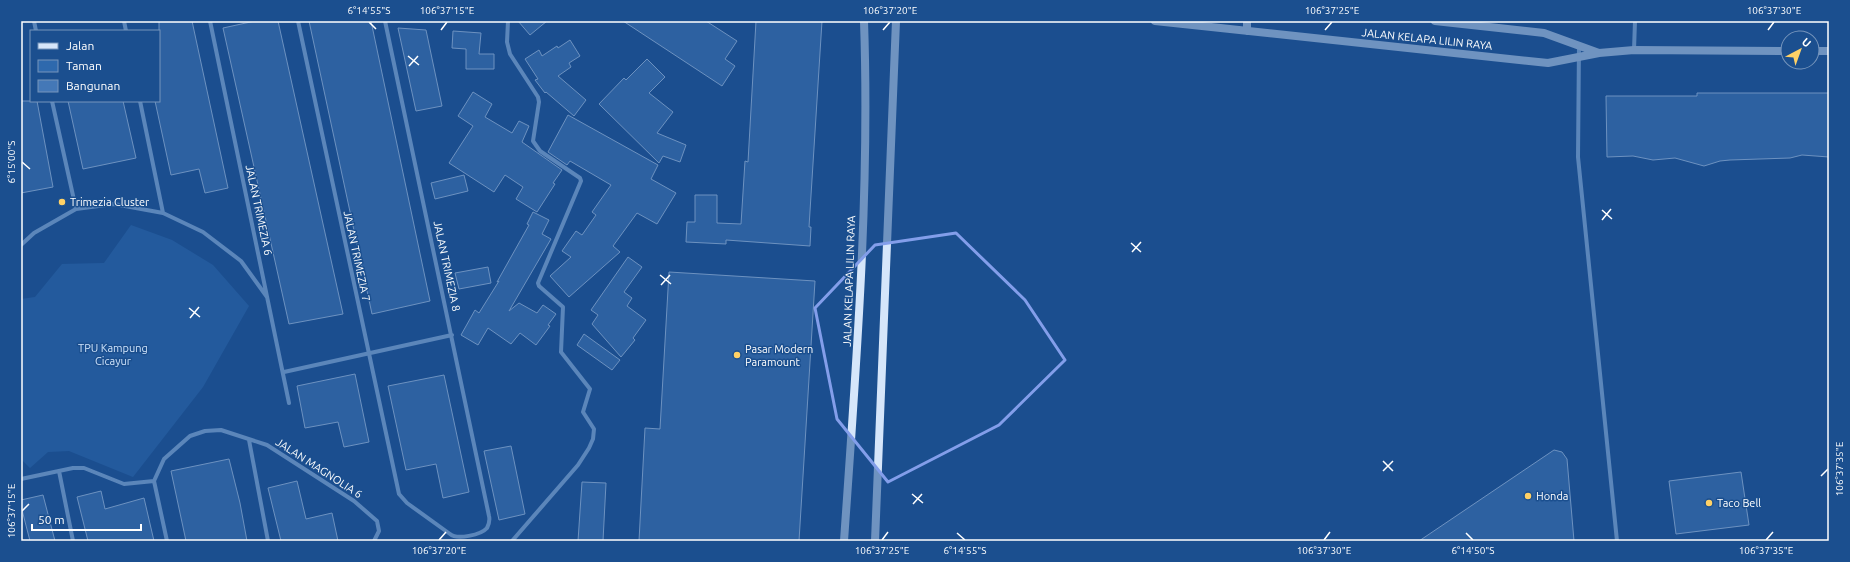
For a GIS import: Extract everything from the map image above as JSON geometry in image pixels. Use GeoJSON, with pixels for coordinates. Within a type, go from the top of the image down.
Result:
{"type":"FeatureCollection","features":[{"type":"Feature","properties":{"kind":"street","name":"JALAN TRIMEZIA 6"},"geometry":{"type":"LineString","coordinates":[[210,21],[284,372],[289,403]]}},
{"type":"Feature","properties":{"kind":"street","name":"JALAN TRIMEZIA 7"},"geometry":{"type":"LineString","coordinates":[[298,21],[399,494]]}},
{"type":"Feature","properties":{"kind":"street","name":"JALAN TRIMEZIA 8"},"geometry":{"type":"LineString","coordinates":[[385,21],[489,516],[488,525],[485,530],[460,538],[454,537],[407,503],[399,494]]}},
{"type":"Feature","properties":{"kind":"street"},"geometry":{"type":"LineString","coordinates":[[508,21],[507,42],[510,54],[538,97],[539,102],[533,140],[540,151],[580,180],[580,184],[538,283],[539,286],[563,306],[561,352],[590,389],[583,412],[594,429],[593,439],[578,465],[512,541]]}},
{"type":"Feature","properties":{"kind":"street","name":"JALAN KELAPA LILIN RAYA"},"geometry":{"type":"LineString","coordinates":[[844,541],[860,307],[866,90],[864,21]]}},
{"type":"Feature","properties":{"kind":"street","name":"JALAN KELAPA LILIN RAYA"},"geometry":{"type":"LineString","coordinates":[[1155,21],[1548,63],[1578,58],[1600,52],[1634,50],[1780,51]]}},
{"type":"Feature","properties":{"kind":"street"},"geometry":{"type":"LineString","coordinates":[[1247,21],[1247,31]]}},
{"type":"Feature","properties":{"kind":"street","name":"JALAN KELAPA LILIN RAYA"},"geometry":{"type":"LineString","coordinates":[[1435,21],[1544,33],[1600,52]]}},
{"type":"Feature","properties":{"kind":"street"},"geometry":{"type":"LineString","coordinates":[[1634,50],[1635,21]]}},
{"type":"Feature","properties":{"kind":"street"},"geometry":{"type":"LineString","coordinates":[[875,541],[895,22]]}},
{"type":"Feature","properties":{"kind":"street"},"geometry":{"type":"LineString","coordinates":[[1579,45],[1578,156],[1617,541]]}},
{"type":"Feature","properties":{"kind":"street"},"geometry":{"type":"LineString","coordinates":[[52,102],[76,209]]}},
{"type":"Feature","properties":{"kind":"street"},"geometry":{"type":"LineString","coordinates":[[140,102],[164,213]]}},
{"type":"Feature","properties":{"kind":"street"},"geometry":{"type":"LineString","coordinates":[[21,245],[34,233],[76,209],[114,204],[164,213],[203,232],[241,262],[268,299]]}},
{"type":"Feature","properties":{"kind":"street"},"geometry":{"type":"LineString","coordinates":[[284,372],[369,352],[452,335]]}},
{"type":"Feature","properties":{"kind":"street","name":"JALAN MAGNOLIA 6"},"geometry":{"type":"LineString","coordinates":[[154,481],[164,459],[190,436],[205,431],[221,430],[267,445],[354,501],[377,521],[379,531],[374,541]]}},
{"type":"Feature","properties":{"kind":"street"},"geometry":{"type":"LineString","coordinates":[[249,440],[268,541]]}},
{"type":"Feature","properties":{"kind":"street"},"geometry":{"type":"LineString","coordinates":[[21,479],[73,468],[84,468],[124,484],[154,481],[167,541]]}},
{"type":"Feature","properties":{"kind":"street"},"geometry":{"type":"LineString","coordinates":[[59,471],[73,541]]}},
{"type":"Feature","properties":{"kind":"highlighted area"},"geometry":{"type":"Polygon","coordinates":[[[956,233],[1025,300],[1065,360],[999,425],[888,482],[837,419],[815,308],[875,245],[956,233]]]}},
{"type":"Feature","properties":{"kind":"green space","name":"TPU Kampung Cicayur"},"geometry":{"type":"Polygon","coordinates":[[[131,225],[172,240],[213,265],[249,306],[203,387],[133,477],[69,451],[48,452],[30,468],[21,459],[21,299],[35,297],[62,264],[104,263],[131,225]]]}},
{"type":"Feature","properties":{"kind":"building"},"geometry":{"type":"Polygon","coordinates":[[[159,21],[192,21],[228,188],[205,193],[199,169],[171,175],[155,102],[160,102],[159,21]]]}},
{"type":"Feature","properties":{"kind":"building"},"geometry":{"type":"Polygon","coordinates":[[[255,21],[278,21],[343,314],[289,324],[223,28],[255,21]]]}},
{"type":"Feature","properties":{"kind":"building"},"geometry":{"type":"Polygon","coordinates":[[[309,21],[371,21],[430,301],[372,314],[309,21]]]}},
{"type":"Feature","properties":{"kind":"building"},"geometry":{"type":"Polygon","coordinates":[[[518,21],[547,21],[530,35],[518,21]]]}},
{"type":"Feature","properties":{"kind":"building"},"geometry":{"type":"Polygon","coordinates":[[[623,21],[706,21],[737,41],[725,59],[735,66],[722,86],[623,21]]]}},
{"type":"Feature","properties":{"kind":"building"},"geometry":{"type":"Polygon","coordinates":[[[756,21],[822,21],[809,227],[811,227],[810,246],[726,240],[726,244],[686,242],[687,222],[695,222],[695,195],[717,195],[717,223],[741,224],[745,161],[748,162],[756,21]]]}},
{"type":"Feature","properties":{"kind":"building"},"geometry":{"type":"Polygon","coordinates":[[[398,28],[426,30],[442,106],[416,111],[398,28]]]}},
{"type":"Feature","properties":{"kind":"building"},"geometry":{"type":"Polygon","coordinates":[[[453,31],[481,33],[479,54],[494,54],[494,69],[466,69],[466,49],[452,48],[453,31]]]}},
{"type":"Feature","properties":{"kind":"building"},"geometry":{"type":"Polygon","coordinates":[[[570,40],[580,56],[569,63],[571,67],[558,76],[586,100],[574,116],[546,92],[545,93],[535,80],[538,79],[525,59],[539,50],[542,56],[557,46],[558,48],[570,40]]]}},
{"type":"Feature","properties":{"kind":"building"},"geometry":{"type":"Polygon","coordinates":[[[647,59],[665,77],[649,93],[673,112],[657,133],[686,145],[680,162],[663,156],[659,163],[599,104],[624,78],[626,80],[647,59]]]}},
{"type":"Feature","properties":{"kind":"building"},"geometry":{"type":"Polygon","coordinates":[[[473,92],[492,104],[485,117],[512,133],[519,121],[529,126],[522,142],[562,170],[537,212],[516,199],[523,187],[505,175],[494,192],[449,163],[473,126],[458,116],[473,92]]]}},
{"type":"Feature","properties":{"kind":"building"},"geometry":{"type":"Polygon","coordinates":[[[1697,93],[1829,93],[1829,157],[1802,155],[1790,158],[1730,160],[1720,161],[1704,166],[1675,158],[1653,160],[1633,156],[1607,157],[1606,96],[1697,96],[1697,93]]]}},
{"type":"Feature","properties":{"kind":"building"},"geometry":{"type":"Polygon","coordinates":[[[21,101],[30,101],[37,102],[53,187],[21,193],[21,101]]]}},
{"type":"Feature","properties":{"kind":"building"},"geometry":{"type":"Polygon","coordinates":[[[68,102],[123,102],[136,158],[83,169],[68,102]]]}},
{"type":"Feature","properties":{"kind":"building"},"geometry":{"type":"Polygon","coordinates":[[[568,115],[658,165],[651,179],[676,193],[657,224],[637,213],[613,246],[620,252],[569,297],[550,276],[571,257],[562,251],[576,231],[582,235],[596,215],[592,212],[611,185],[570,161],[567,165],[548,152],[568,115]]]}},
{"type":"Feature","properties":{"kind":"building"},"geometry":{"type":"Polygon","coordinates":[[[464,175],[468,191],[435,199],[431,183],[464,175]]]}},
{"type":"Feature","properties":{"kind":"building"},"geometry":{"type":"Polygon","coordinates":[[[533,212],[549,220],[542,234],[551,239],[509,311],[519,303],[537,313],[543,305],[556,314],[548,325],[550,326],[536,345],[520,333],[511,344],[488,328],[478,345],[461,335],[475,310],[479,313],[499,281],[497,282],[529,225],[527,224],[533,212]]]}},
{"type":"Feature","properties":{"kind":"building"},"geometry":{"type":"Polygon","coordinates":[[[628,257],[642,267],[624,292],[632,298],[627,306],[646,320],[633,338],[635,340],[621,357],[592,324],[598,315],[591,310],[628,257]]]}},
{"type":"Feature","properties":{"kind":"building"},"geometry":{"type":"Polygon","coordinates":[[[488,267],[491,283],[459,289],[455,273],[488,267]]]}},
{"type":"Feature","properties":{"kind":"building","name":"Pasar Modern Paramount"},"geometry":{"type":"Polygon","coordinates":[[[669,272],[815,281],[799,541],[639,541],[645,428],[660,429],[669,272]]]}},
{"type":"Feature","properties":{"kind":"building"},"geometry":{"type":"Polygon","coordinates":[[[584,334],[620,360],[612,370],[577,345],[584,334]]]}},
{"type":"Feature","properties":{"kind":"building"},"geometry":{"type":"Polygon","coordinates":[[[355,374],[369,442],[344,447],[338,422],[305,428],[297,386],[355,374]]]}},
{"type":"Feature","properties":{"kind":"building"},"geometry":{"type":"Polygon","coordinates":[[[444,375],[469,492],[443,498],[436,464],[406,470],[388,386],[444,375]]]}},
{"type":"Feature","properties":{"kind":"building"},"geometry":{"type":"Polygon","coordinates":[[[511,446],[525,514],[499,520],[484,451],[511,446]]]}},
{"type":"Feature","properties":{"kind":"building","name":"Honda"},"geometry":{"type":"Polygon","coordinates":[[[1554,450],[1562,452],[1567,459],[1574,541],[1419,541],[1554,450]]]}},
{"type":"Feature","properties":{"kind":"building"},"geometry":{"type":"Polygon","coordinates":[[[229,459],[240,503],[247,541],[186,541],[171,471],[229,459]]]}},
{"type":"Feature","properties":{"kind":"building","name":"Taco Bell"},"geometry":{"type":"Polygon","coordinates":[[[1741,472],[1749,525],[1676,534],[1669,481],[1741,472]]]}},
{"type":"Feature","properties":{"kind":"building"},"geometry":{"type":"Polygon","coordinates":[[[297,481],[306,519],[332,513],[338,541],[281,541],[268,488],[297,481]]]}},
{"type":"Feature","properties":{"kind":"building"},"geometry":{"type":"Polygon","coordinates":[[[582,482],[606,483],[603,541],[578,541],[582,482]]]}},
{"type":"Feature","properties":{"kind":"building"},"geometry":{"type":"Polygon","coordinates":[[[101,491],[105,509],[144,498],[154,541],[88,541],[77,497],[101,491]]]}},
{"type":"Feature","properties":{"kind":"building"},"geometry":{"type":"Polygon","coordinates":[[[43,495],[55,541],[30,541],[21,506],[21,500],[43,495]]]}},
{"type":"Feature","properties":{"kind":"place","name":"Trimezia Cluster"},"geometry":{"type":"Point","coordinates":[62,202]}},
{"type":"Feature","properties":{"kind":"place","name":"Pasar Modern Paramount"},"geometry":{"type":"Point","coordinates":[737,355]}},
{"type":"Feature","properties":{"kind":"place","name":"Honda"},"geometry":{"type":"Point","coordinates":[1528,496]}},
{"type":"Feature","properties":{"kind":"place","name":"Taco Bell"},"geometry":{"type":"Point","coordinates":[1709,503]}}]}
